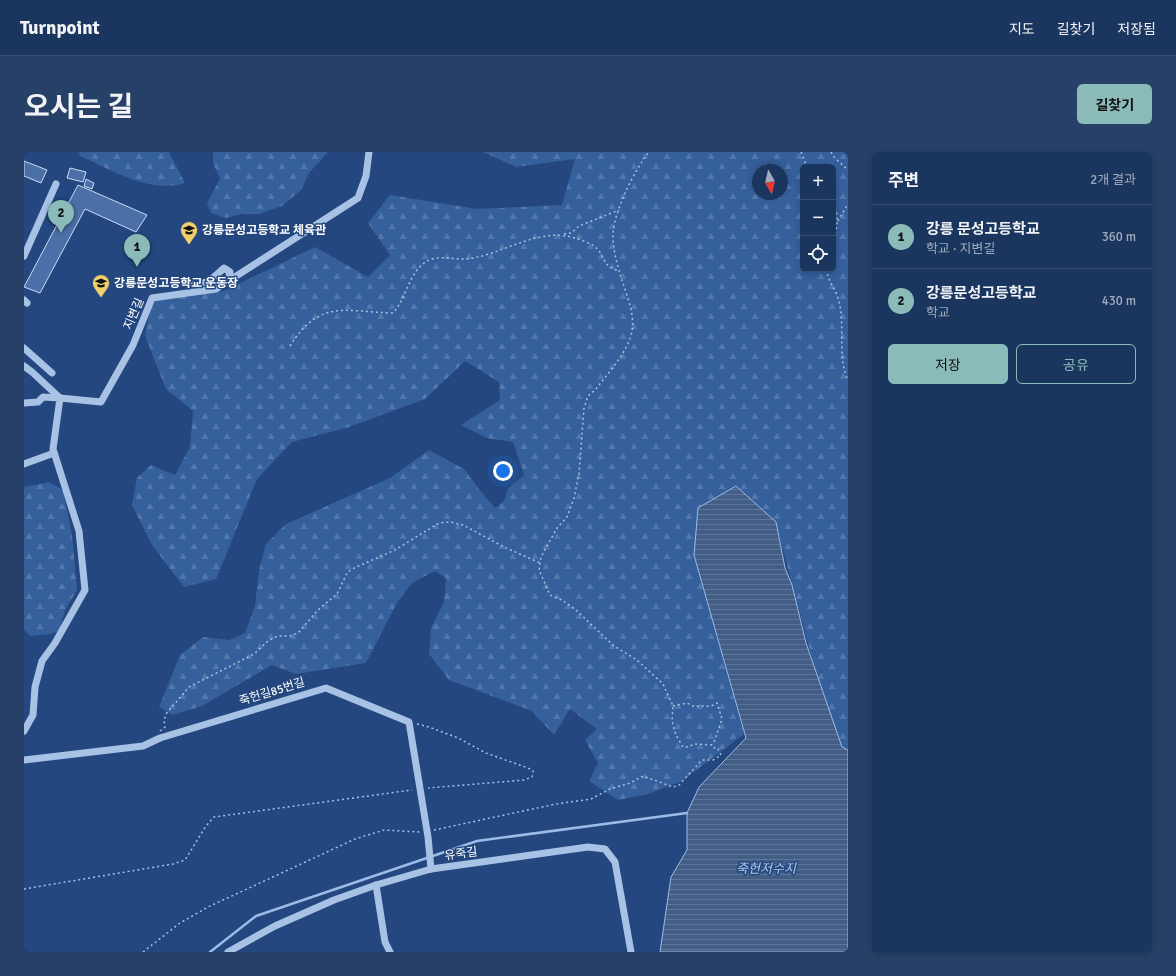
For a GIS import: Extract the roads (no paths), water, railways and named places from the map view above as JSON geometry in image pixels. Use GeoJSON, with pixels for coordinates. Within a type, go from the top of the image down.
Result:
{"type":"FeatureCollection","features":[{"type":"Feature","properties":{"kind":"street","name":"지변길"},"geometry":{"type":"LineString","coordinates":[[60,398],[101,402],[133,345],[152,298],[216,289],[358,198],[366,176],[369,152]]}},
{"type":"Feature","properties":{"kind":"street"},"geometry":{"type":"LineString","coordinates":[[24,256],[56,184]]}},
{"type":"Feature","properties":{"kind":"street"},"geometry":{"type":"LineString","coordinates":[[186,282],[198,284],[209,282],[224,268],[230,272],[228,281]]}},
{"type":"Feature","properties":{"kind":"street"},"geometry":{"type":"LineString","coordinates":[[24,348],[52,373]]}},
{"type":"Feature","properties":{"kind":"street"},"geometry":{"type":"LineString","coordinates":[[24,366],[60,398]]}},
{"type":"Feature","properties":{"kind":"street"},"geometry":{"type":"LineString","coordinates":[[24,403],[38,402],[43,397],[60,398]]}},
{"type":"Feature","properties":{"kind":"street"},"geometry":{"type":"LineString","coordinates":[[24,731],[33,715],[35,686],[42,661],[55,643],[85,590],[79,531],[53,449],[60,398]]}},
{"type":"Feature","properties":{"kind":"street"},"geometry":{"type":"LineString","coordinates":[[24,464],[54,453]]}},
{"type":"Feature","properties":{"kind":"street","name":"죽헌길85번길"},"geometry":{"type":"LineString","coordinates":[[24,760],[143,746],[160,738],[326,688],[409,722],[427,834],[431,869]]}},
{"type":"Feature","properties":{"kind":"street","name":"유죽길"},"geometry":{"type":"LineString","coordinates":[[228,952],[275,926],[334,900],[376,885],[431,869],[588,847],[605,849],[615,862],[631,952]]}},
{"type":"Feature","properties":{"kind":"street"},"geometry":{"type":"LineString","coordinates":[[376,885],[385,942],[390,952]]}},
{"type":"Feature","properties":{"kind":"water","name":"죽헌저수지"},"geometry":{"type":"Polygon","coordinates":[[[736,486],[776,522],[785,568],[792,585],[806,643],[842,747],[848,750],[848,952],[660,952],[671,877],[687,850],[687,813],[699,787],[746,738],[694,555],[698,508],[736,486]]]}},
{"type":"Feature","properties":{"kind":"waterway"},"geometry":{"type":"LineString","coordinates":[[210,952],[256,916],[477,841],[687,813]]}},
{"type":"Feature","properties":{"kind":"place","name":"강릉문성고등학교"},"geometry":{"type":"Point","coordinates":[61,233]}},
{"type":"Feature","properties":{"kind":"place","name":"강릉문성고등학교 체육관"},"geometry":{"type":"Point","coordinates":[189,245]}},
{"type":"Feature","properties":{"kind":"place","name":"강릉 문성고등학교"},"geometry":{"type":"Point","coordinates":[137,267]}},
{"type":"Feature","properties":{"kind":"place","name":"강릉문성고등학교 운동장"},"geometry":{"type":"Point","coordinates":[101,298]}}]}
